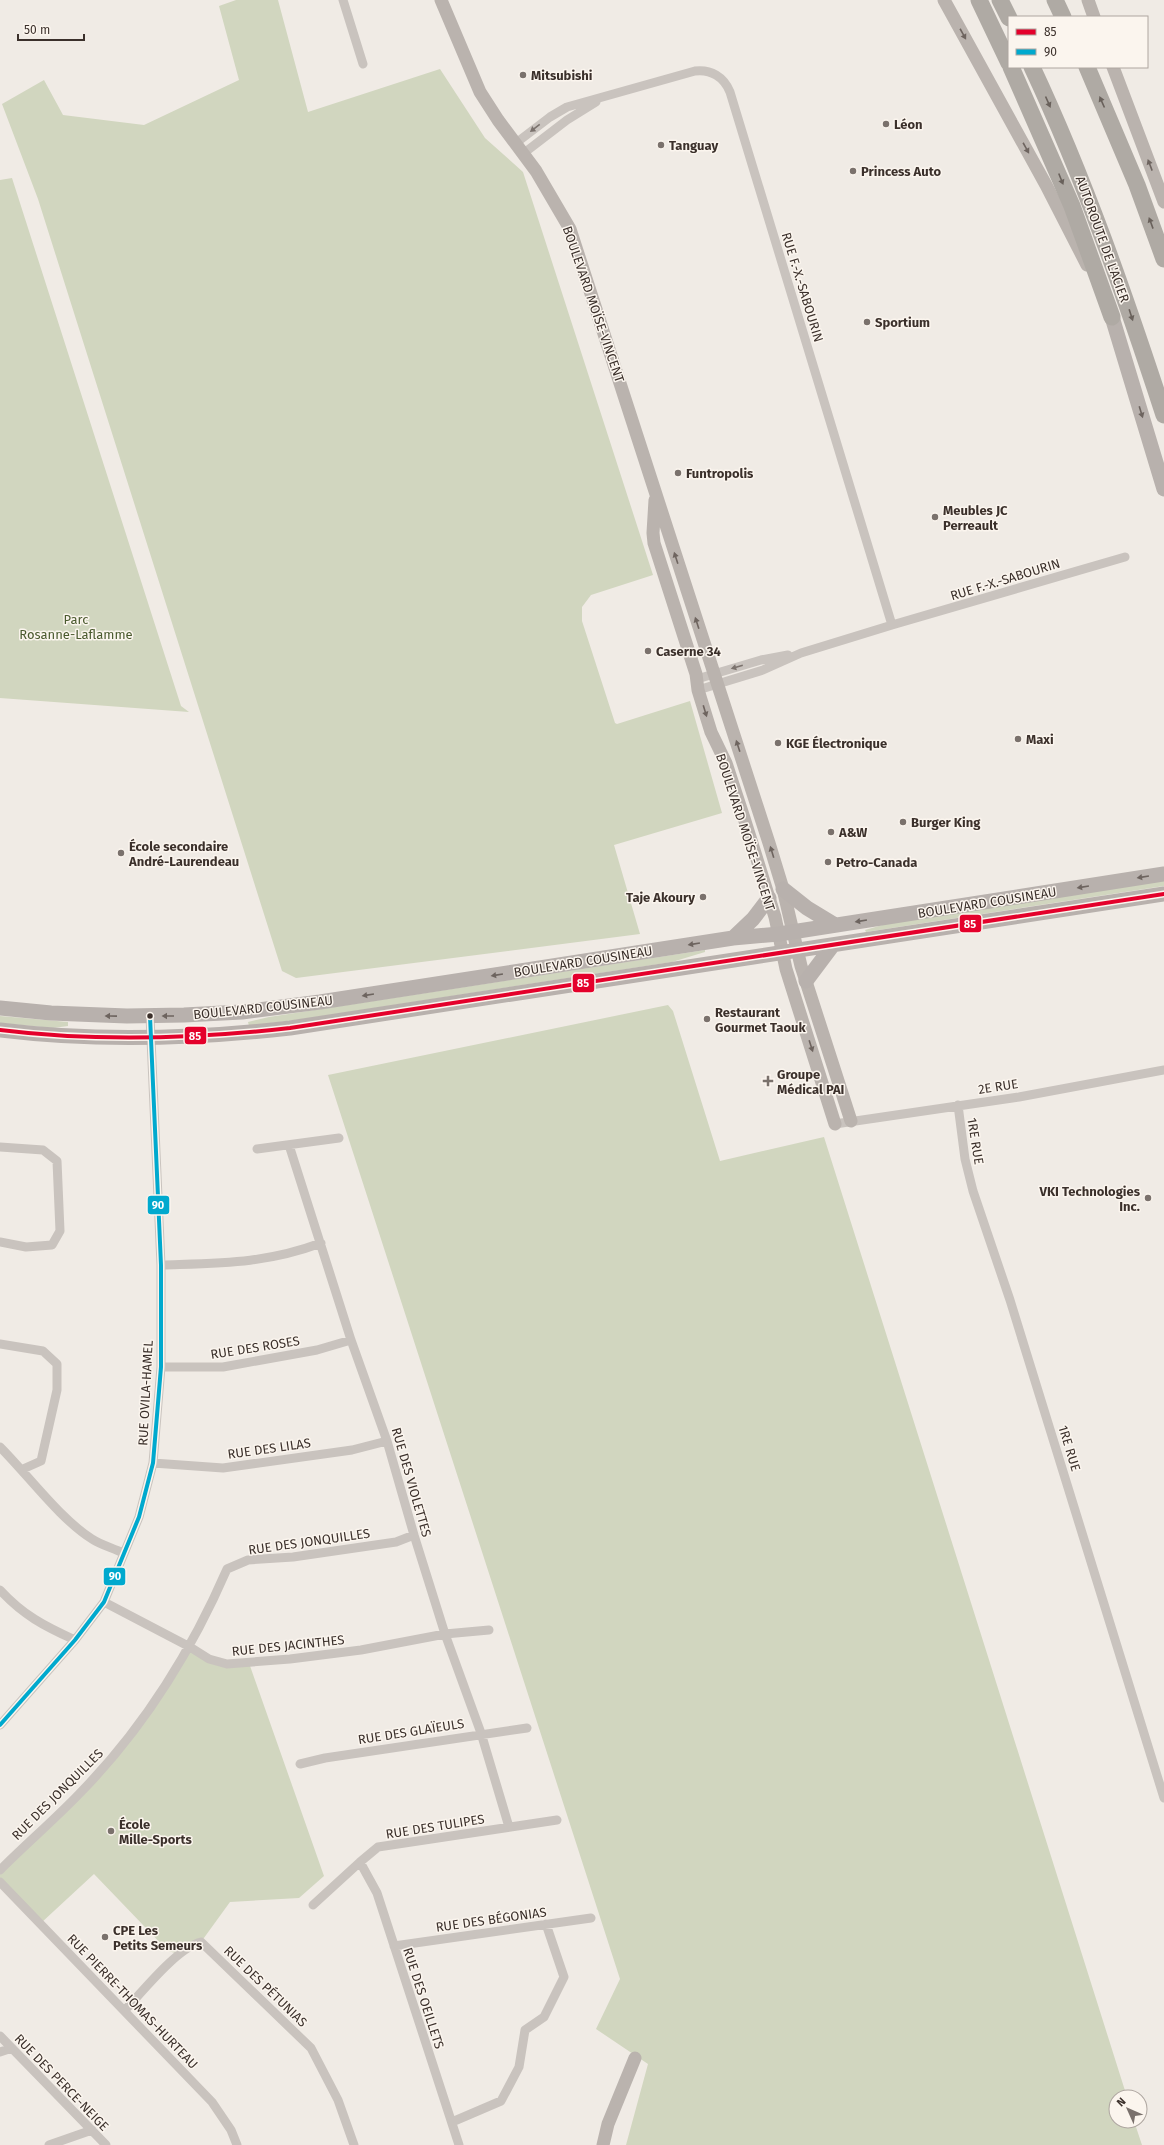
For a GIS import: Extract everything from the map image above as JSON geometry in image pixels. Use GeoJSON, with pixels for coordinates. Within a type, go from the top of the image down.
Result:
{"type":"FeatureCollection","features":[{"type":"Feature","properties":{"kind":"highway"},"geometry":{"type":"LineString","coordinates":[[979,0],[1008,61]]}},
{"type":"Feature","properties":{"kind":"highway"},"geometry":{"type":"LineString","coordinates":[[1000,0],[1008,16]]}},
{"type":"Feature","properties":{"kind":"highway"},"geometry":{"type":"LineString","coordinates":[[1055,0],[1063,16]]}},
{"type":"Feature","properties":{"kind":"highway"},"geometry":{"type":"LineString","coordinates":[[1011,68],[1069,199],[1112,317]]}},
{"type":"Feature","properties":{"kind":"highway","name":"AUTOROUTE DE L'ACIER"},"geometry":{"type":"LineString","coordinates":[[1032,68],[1070,152],[1104,237],[1164,415]]}},
{"type":"Feature","properties":{"kind":"highway"},"geometry":{"type":"LineString","coordinates":[[1086,68],[1134,179],[1164,259]]}},
{"type":"Feature","properties":{"kind":"main road"},"geometry":{"type":"LineString","coordinates":[[1112,317],[1164,489]]}},
{"type":"Feature","properties":{"kind":"main road","name":"BOULEVARD COUSINEAU"},"geometry":{"type":"LineString","coordinates":[[0,1008],[68,1014],[150,1016],[233,1012],[299,1005],[733,938],[834,925],[1164,874]]}},
{"type":"Feature","properties":{"kind":"main road"},"geometry":{"type":"LineString","coordinates":[[783,889],[807,908],[834,925]]}},
{"type":"Feature","properties":{"kind":"main road","name":"BOULEVARD COUSINEAU"},"geometry":{"type":"LineString","coordinates":[[0,1030],[74,1036],[152,1038],[229,1035],[306,1026],[1164,894]]}},
{"type":"Feature","properties":{"kind":"main road"},"geometry":{"type":"LineString","coordinates":[[733,938],[753,919],[769,898]]}},
{"type":"Feature","properties":{"kind":"main road"},"geometry":{"type":"LineString","coordinates":[[806,981],[833,945]]}},
{"type":"Feature","properties":{"kind":"street"},"geometry":{"type":"LineString","coordinates":[[343,0],[363,64]]}},
{"type":"Feature","properties":{"kind":"street","name":"BOULEVARD MOÏSE-VINCENT"},"geometry":{"type":"LineString","coordinates":[[441,0],[466,64],[480,92],[498,120],[541,178],[570,229],[783,889],[786,932],[790,952],[836,1124]]}},
{"type":"Feature","properties":{"kind":"street"},"geometry":{"type":"LineString","coordinates":[[944,0],[1049,191],[1112,317]]}},
{"type":"Feature","properties":{"kind":"street"},"geometry":{"type":"LineString","coordinates":[[1088,0],[1094,16]]}},
{"type":"Feature","properties":{"kind":"street"},"geometry":{"type":"LineString","coordinates":[[1113,68],[1164,202]]}},
{"type":"Feature","properties":{"kind":"street","name":"RUE F.-X.-SABOURIN"},"geometry":{"type":"LineString","coordinates":[[520,148],[561,110],[572,105],[603,98],[695,71],[705,71],[715,74],[726,85],[892,625]]}},
{"type":"Feature","properties":{"kind":"street","name":"BOULEVARD MOÏSE-VINCENT"},"geometry":{"type":"LineString","coordinates":[[656,494],[653,533],[654,543],[713,736],[726,763],[769,898],[786,932]]}},
{"type":"Feature","properties":{"kind":"street","name":"RUE F.-X.-SABOURIN"},"geometry":{"type":"LineString","coordinates":[[698,684],[716,679],[761,660],[801,653],[1125,557]]}},
{"type":"Feature","properties":{"kind":"street","name":"BOULEVARD MOÏSE-VINCENT"},"geometry":{"type":"LineString","coordinates":[[790,952],[806,981],[852,1120]]}},
{"type":"Feature","properties":{"kind":"street","name":"RUE OVILA-HAMEL"},"geometry":{"type":"LineString","coordinates":[[0,1725],[75,1640],[104,1602],[123,1552],[139,1517],[153,1463],[161,1367],[161,1264],[150,1016]]}},
{"type":"Feature","properties":{"kind":"street","name":"2E RUE"},"geometry":{"type":"LineString","coordinates":[[836,1124],[852,1120],[958,1105],[1164,1070]]}},
{"type":"Feature","properties":{"kind":"street","name":"1RE RUE"},"geometry":{"type":"LineString","coordinates":[[958,1105],[965,1159],[972,1188],[1010,1300],[1164,1798]]}},
{"type":"Feature","properties":{"kind":"street"},"geometry":{"type":"LineString","coordinates":[[257,1149],[339,1138]]}},
{"type":"Feature","properties":{"kind":"street","name":"RUE DES VIOLETTES"},"geometry":{"type":"LineString","coordinates":[[289,1145],[351,1340],[387,1441],[445,1634],[481,1733],[509,1827]]}},
{"type":"Feature","properties":{"kind":"street"},"geometry":{"type":"LineString","coordinates":[[0,1147],[43,1150],[57,1161],[60,1231],[52,1245],[26,1247],[0,1242]]}},
{"type":"Feature","properties":{"kind":"street"},"geometry":{"type":"LineString","coordinates":[[161,1264],[242,1263],[296,1253],[321,1243]]}},
{"type":"Feature","properties":{"kind":"street","name":"RUE DES ROSES"},"geometry":{"type":"LineString","coordinates":[[161,1367],[223,1367],[317,1350],[351,1340]]}},
{"type":"Feature","properties":{"kind":"street"},"geometry":{"type":"LineString","coordinates":[[0,1344],[44,1350],[57,1364],[57,1390],[42,1461],[23,1469]]}},
{"type":"Feature","properties":{"kind":"street","name":"RUE DES LILAS"},"geometry":{"type":"LineString","coordinates":[[153,1463],[223,1468],[352,1450],[387,1441]]}},
{"type":"Feature","properties":{"kind":"street"},"geometry":{"type":"LineString","coordinates":[[0,1447],[23,1469],[66,1518],[92,1539],[123,1552]]}},
{"type":"Feature","properties":{"kind":"street","name":"RUE DES JONQUILLES"},"geometry":{"type":"LineString","coordinates":[[0,1870],[80,1794],[111,1759],[143,1719],[190,1647],[227,1569],[248,1560],[293,1557],[396,1542],[414,1535]]}},
{"type":"Feature","properties":{"kind":"street"},"geometry":{"type":"LineString","coordinates":[[0,1590],[16,1607],[41,1624],[75,1640]]}},
{"type":"Feature","properties":{"kind":"street","name":"RUE DES JACINTHES"},"geometry":{"type":"LineString","coordinates":[[104,1602],[190,1647],[209,1659],[227,1664],[290,1659],[361,1650],[445,1634],[489,1630]]}},
{"type":"Feature","properties":{"kind":"street","name":"RUE DES GLAÏEULS"},"geometry":{"type":"LineString","coordinates":[[300,1764],[325,1758],[481,1733],[527,1728]]}},
{"type":"Feature","properties":{"kind":"street","name":"RUE DES TULIPES"},"geometry":{"type":"LineString","coordinates":[[314,1905],[378,1847],[557,1820]]}},
{"type":"Feature","properties":{"kind":"street","name":"RUE DES OEILLETS"},"geometry":{"type":"LineString","coordinates":[[360,1862],[377,1893],[459,2145]]}},
{"type":"Feature","properties":{"kind":"street","name":"RUE PIERRE-THOMAS-HURTEAU"},"geometry":{"type":"LineString","coordinates":[[0,1882],[212,2102],[231,2130],[237,2145]]}},
{"type":"Feature","properties":{"kind":"street","name":"RUE DES BÉGONIAS"},"geometry":{"type":"LineString","coordinates":[[394,1946],[591,1918]]}},
{"type":"Feature","properties":{"kind":"street"},"geometry":{"type":"LineString","coordinates":[[452,2122],[501,2101],[519,2067],[525,2030],[544,2017],[564,1977],[546,1924]]}},
{"type":"Feature","properties":{"kind":"street","name":"RUE DES PÉTUNIAS"},"geometry":{"type":"LineString","coordinates":[[124,2010],[179,1954],[192,1944],[201,1942],[311,2048],[338,2100],[354,2145]]}},
{"type":"Feature","properties":{"kind":"street","name":"RUE DES PERCE-NEIGE"},"geometry":{"type":"LineString","coordinates":[[0,2036],[106,2145]]}},
{"type":"Feature","properties":{"kind":"street"},"geometry":{"type":"LineString","coordinates":[[0,2052],[12,2048]]}},
{"type":"Feature","properties":{"kind":"street"},"geometry":{"type":"LineString","coordinates":[[602,2145],[608,2124],[635,2058]]}},
{"type":"Feature","properties":{"kind":"street"},"geometry":{"type":"LineString","coordinates":[[49,2145],[92,2130]]}},
{"type":"Feature","properties":{"kind":"green space"},"geometry":{"type":"Polygon","coordinates":[[[236,0],[278,0],[308,112],[440,69],[485,138],[523,172],[653,575],[591,595],[582,607],[582,621],[615,723],[617,724],[690,701],[722,813],[614,845],[640,934],[296,978],[282,971],[38,199],[2,104],[44,80],[63,115],[144,125],[239,80],[219,6],[236,0]]]}},
{"type":"Feature","properties":{"kind":"green space","name":"Parc Rosanne-Laflamme"},"geometry":{"type":"Polygon","coordinates":[[[12,178],[181,706],[189,712],[0,698],[0,180],[12,178]]]}},
{"type":"Feature","properties":{"kind":"green space"},"geometry":{"type":"Polygon","coordinates":[[[1164,879],[1164,886],[866,932],[865,930],[893,922],[1164,879]]]}},
{"type":"Feature","properties":{"kind":"green space"},"geometry":{"type":"Polygon","coordinates":[[[705,950],[705,952],[672,962],[310,1018],[249,1026],[248,1022],[269,1017],[705,950]]]}},
{"type":"Feature","properties":{"kind":"green space"},"geometry":{"type":"Polygon","coordinates":[[[668,1005],[673,1011],[720,1161],[824,1137],[1124,2089],[1108,2089],[1108,2129],[1137,2129],[1142,2145],[626,2145],[648,2064],[596,2029],[620,1979],[328,1075],[668,1005]]]}},
{"type":"Feature","properties":{"kind":"green space"},"geometry":{"type":"Polygon","coordinates":[[[0,1016],[68,1022],[68,1026],[53,1028],[0,1023],[0,1016]]]}},
{"type":"Feature","properties":{"kind":"green space"},"geometry":{"type":"Polygon","coordinates":[[[190,1647],[209,1659],[249,1663],[324,1876],[299,1898],[230,1902],[201,1942],[179,1954],[168,1951],[94,1874],[41,1923],[0,1882],[0,1870],[111,1759],[190,1647]]]}},
{"type":"Feature","properties":{"kind":"transit line","name":"85"},"geometry":{"type":"LineString","coordinates":[[0,1030],[36,1034],[109,1038],[145,1038],[217,1035],[290,1028],[1164,894]]}},
{"type":"Feature","properties":{"kind":"transit line","name":"90"},"geometry":{"type":"LineString","coordinates":[[0,1725],[75,1640],[104,1602],[139,1517],[153,1463],[161,1367],[161,1265],[150,1016]]}},
{"type":"Feature","properties":{"kind":"place","name":"Mitsubishi"},"geometry":{"type":"Point","coordinates":[523,75]}},
{"type":"Feature","properties":{"kind":"place","name":"Léon"},"geometry":{"type":"Point","coordinates":[886,124]}},
{"type":"Feature","properties":{"kind":"place","name":"Tanguay"},"geometry":{"type":"Point","coordinates":[661,145]}},
{"type":"Feature","properties":{"kind":"place","name":"Princess Auto"},"geometry":{"type":"Point","coordinates":[853,171]}},
{"type":"Feature","properties":{"kind":"place","name":"Sportium"},"geometry":{"type":"Point","coordinates":[867,322]}},
{"type":"Feature","properties":{"kind":"place","name":"Funtropolis"},"geometry":{"type":"Point","coordinates":[678,473]}},
{"type":"Feature","properties":{"kind":"place","name":"Meubles JC Perreault"},"geometry":{"type":"Point","coordinates":[935,517]}},
{"type":"Feature","properties":{"kind":"place","name":"Caserne 34"},"geometry":{"type":"Point","coordinates":[648,651]}},
{"type":"Feature","properties":{"kind":"place","name":"Maxi"},"geometry":{"type":"Point","coordinates":[1018,739]}},
{"type":"Feature","properties":{"kind":"place","name":"KGE Électronique"},"geometry":{"type":"Point","coordinates":[778,743]}},
{"type":"Feature","properties":{"kind":"place","name":"Burger King"},"geometry":{"type":"Point","coordinates":[903,822]}},
{"type":"Feature","properties":{"kind":"place","name":"A&W"},"geometry":{"type":"Point","coordinates":[831,832]}},
{"type":"Feature","properties":{"kind":"place","name":"École secondaire André-Laurendeau"},"geometry":{"type":"Point","coordinates":[121,853]}},
{"type":"Feature","properties":{"kind":"place","name":"Petro-Canada"},"geometry":{"type":"Point","coordinates":[828,862]}},
{"type":"Feature","properties":{"kind":"place","name":"Taje Akoury"},"geometry":{"type":"Point","coordinates":[703,897]}},
{"type":"Feature","properties":{"kind":"place","name":"Restaurant Gourmet Taouk"},"geometry":{"type":"Point","coordinates":[707,1019]}},
{"type":"Feature","properties":{"kind":"place","name":"Groupe Médical PAI"},"geometry":{"type":"Point","coordinates":[768,1081]}},
{"type":"Feature","properties":{"kind":"place","name":"VKI Technologies Inc."},"geometry":{"type":"Point","coordinates":[1148,1198]}},
{"type":"Feature","properties":{"kind":"place","name":"École Mille-Sports"},"geometry":{"type":"Point","coordinates":[111,1831]}},
{"type":"Feature","properties":{"kind":"place","name":"CPE Les Petits Semeurs"},"geometry":{"type":"Point","coordinates":[105,1937]}}]}
